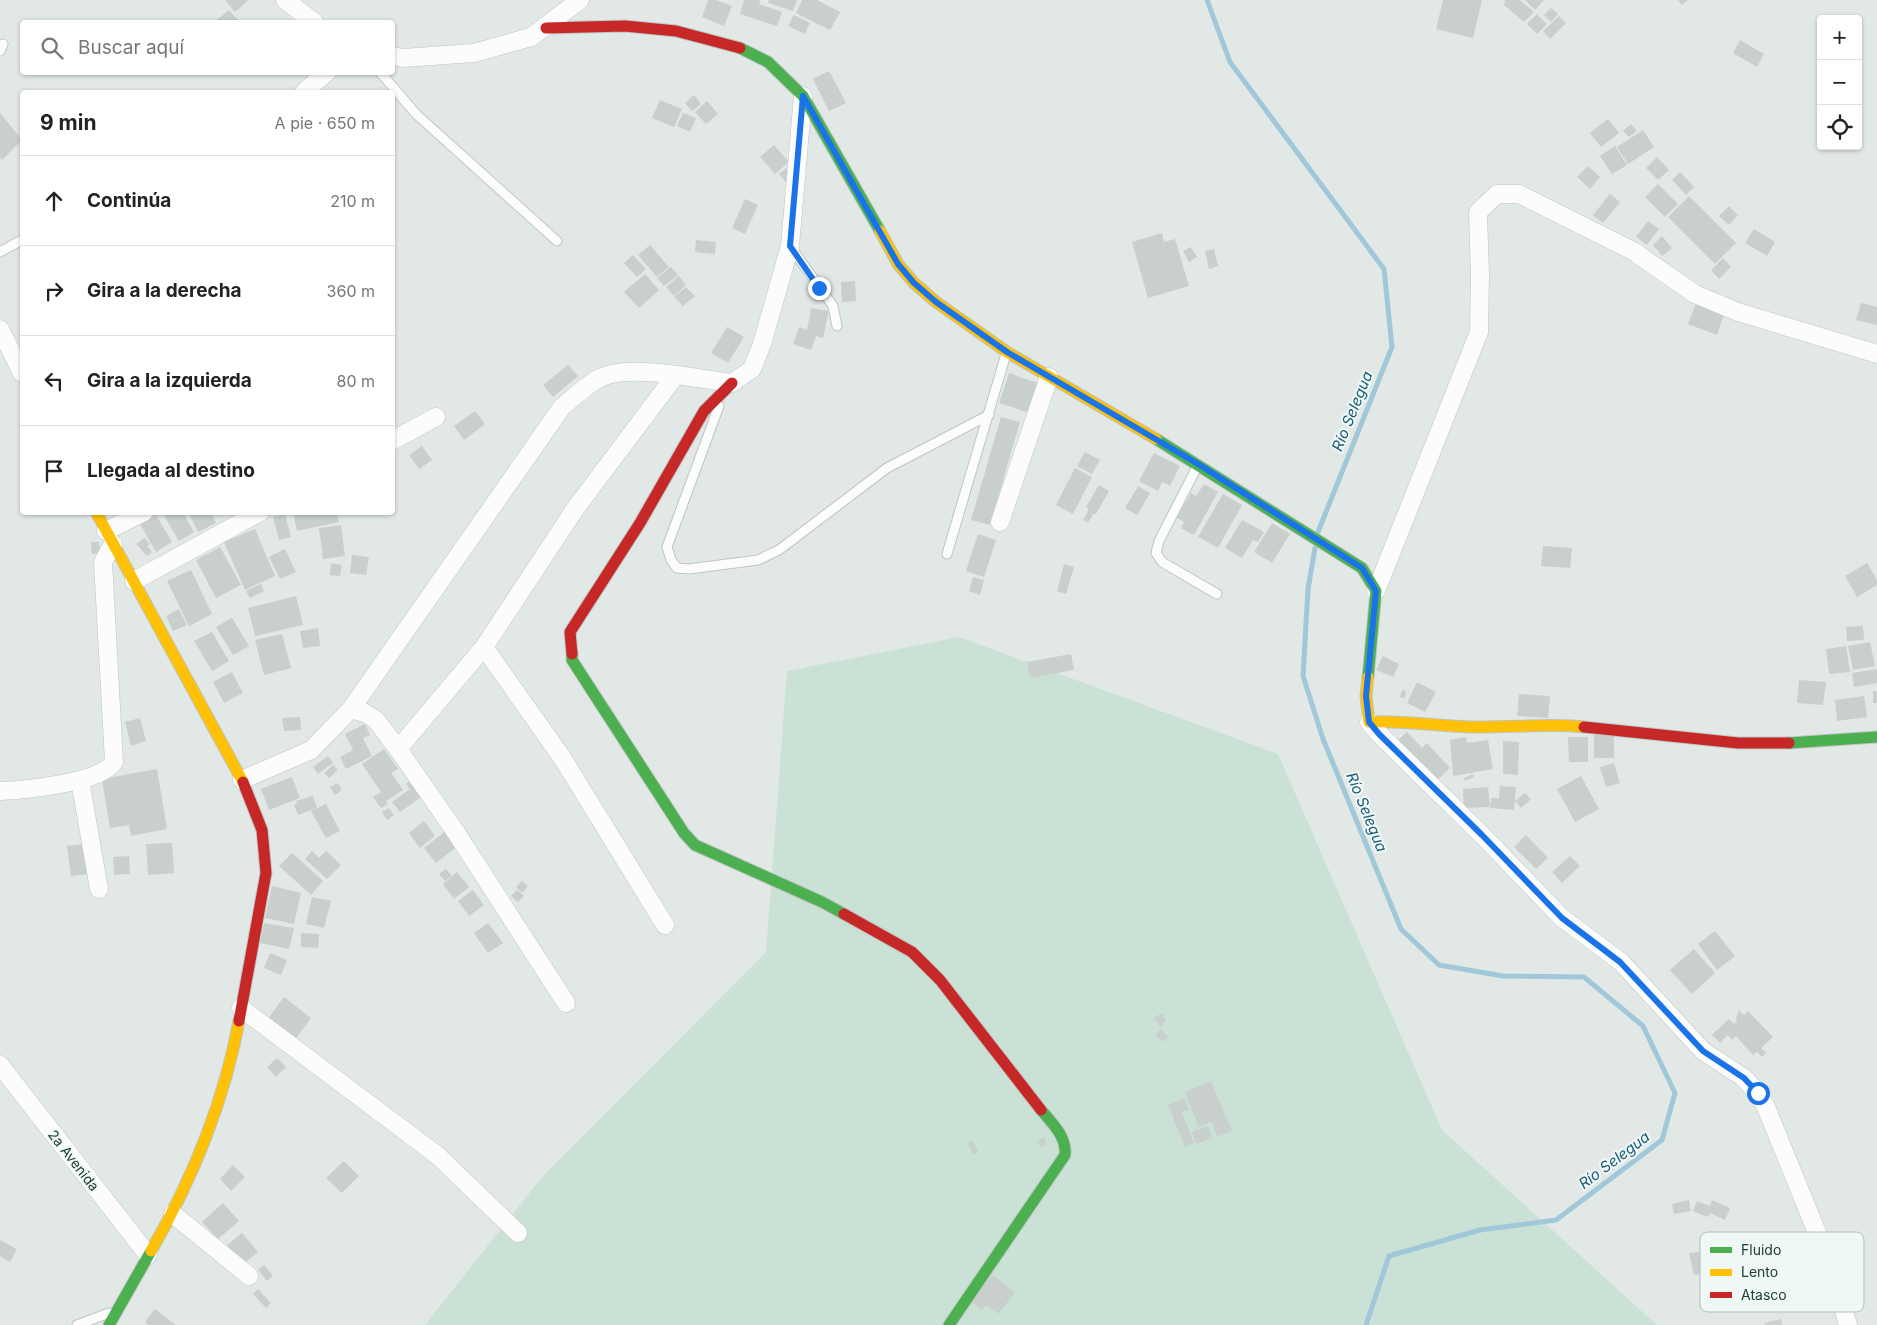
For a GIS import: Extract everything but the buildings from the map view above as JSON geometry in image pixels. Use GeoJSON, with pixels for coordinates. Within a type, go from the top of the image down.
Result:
{"type":"FeatureCollection","features":[{"type":"Feature","properties":{"kind":"street"},"geometry":{"type":"LineString","coordinates":[[285,0],[311,20]]}},
{"type":"Feature","properties":{"kind":"street"},"geometry":{"type":"LineString","coordinates":[[395,57],[403,58],[474,53],[531,37],[546,28],[580,0]]}},
{"type":"Feature","properties":{"kind":"street"},"geometry":{"type":"LineString","coordinates":[[546,28],[625,26],[676,31],[739,48],[768,62],[803,96],[898,264],[914,283],[936,302],[1007,352],[1198,464],[1362,568],[1376,591]]}},
{"type":"Feature","properties":{"kind":"street"},"geometry":{"type":"LineString","coordinates":[[306,90],[324,75]]}},
{"type":"Feature","properties":{"kind":"street"},"geometry":{"type":"LineString","coordinates":[[803,96],[790,246],[762,344],[752,369],[727,388],[704,411],[640,523],[570,632],[572,660],[684,833],[695,845],[822,902],[912,952],[940,980],[1060,1135],[1066,1146],[1065,1155],[949,1325]]}},
{"type":"Feature","properties":{"kind":"street"},"geometry":{"type":"LineString","coordinates":[[1817,1232],[1766,1108],[1758,1093],[1744,1078],[1703,1051],[1620,962],[1562,918],[1482,835],[1379,734],[1369,722],[1366,696],[1376,591],[1478,332],[1480,275],[1478,212],[1487,201],[1497,194],[1519,194],[1633,251],[1695,294],[1738,312],[1877,354]]}},
{"type":"Feature","properties":{"kind":"street"},"geometry":{"type":"LineString","coordinates":[[0,329],[17,346],[20,362]]}},
{"type":"Feature","properties":{"kind":"street"},"geometry":{"type":"LineString","coordinates":[[242,780],[311,750],[351,709],[562,407],[602,377],[627,370],[675,376],[727,388]]}},
{"type":"Feature","properties":{"kind":"street"},"geometry":{"type":"LineString","coordinates":[[398,749],[484,647],[575,508],[675,376]]}},
{"type":"Feature","properties":{"kind":"street"},"geometry":{"type":"LineString","coordinates":[[1000,522],[1049,377]]}},
{"type":"Feature","properties":{"kind":"street"},"geometry":{"type":"LineString","coordinates":[[395,438],[436,417]]}},
{"type":"Feature","properties":{"kind":"street"},"geometry":{"type":"LineString","coordinates":[[98,515],[242,780],[262,830],[266,873],[237,1032],[207,1138],[173,1214],[148,1255],[114,1320]]}},
{"type":"Feature","properties":{"kind":"street"},"geometry":{"type":"LineString","coordinates":[[0,791],[63,784],[80,780],[108,769],[114,762],[103,562],[110,538],[140,515]]}},
{"type":"Feature","properties":{"kind":"street"},"geometry":{"type":"LineString","coordinates":[[134,581],[255,515]]}},
{"type":"Feature","properties":{"kind":"street"},"geometry":{"type":"LineString","coordinates":[[484,647],[563,759],[665,925]]}},
{"type":"Feature","properties":{"kind":"street"},"geometry":{"type":"LineString","coordinates":[[351,709],[376,720],[398,749],[457,834],[566,1004]]}},
{"type":"Feature","properties":{"kind":"street"},"geometry":{"type":"LineString","coordinates":[[1369,722],[1390,721],[1469,727],[1550,724],[1738,743],[1810,743],[1877,737]]}},
{"type":"Feature","properties":{"kind":"street"},"geometry":{"type":"LineString","coordinates":[[80,780],[99,888]]}},
{"type":"Feature","properties":{"kind":"street"},"geometry":{"type":"LineString","coordinates":[[241,1008],[437,1155],[518,1233]]}},
{"type":"Feature","properties":{"kind":"street","name":"2a Avenida"},"geometry":{"type":"LineString","coordinates":[[0,1065],[148,1255]]}},
{"type":"Feature","properties":{"kind":"street"},"geometry":{"type":"LineString","coordinates":[[173,1214],[249,1276]]}},
{"type":"Feature","properties":{"kind":"street"},"geometry":{"type":"LineString","coordinates":[[1844,1312],[1848,1325]]}},
{"type":"Feature","properties":{"kind":"lane"},"geometry":{"type":"LineString","coordinates":[[383,75],[416,114],[557,242]]}},
{"type":"Feature","properties":{"kind":"lane"},"geometry":{"type":"LineString","coordinates":[[0,252],[20,241]]}},
{"type":"Feature","properties":{"kind":"lane"},"geometry":{"type":"LineString","coordinates":[[790,246],[832,306],[837,326]]}},
{"type":"Feature","properties":{"kind":"lane"},"geometry":{"type":"LineString","coordinates":[[947,554],[1007,352]]}},
{"type":"Feature","properties":{"kind":"lane"},"geometry":{"type":"LineString","coordinates":[[727,388],[695,466],[667,547],[671,560],[677,568],[688,569],[758,560],[779,550],[887,468],[989,416]]}},
{"type":"Feature","properties":{"kind":"lane"},"geometry":{"type":"LineString","coordinates":[[1198,464],[1159,541],[1156,553],[1162,562],[1217,594]]}},
{"type":"Feature","properties":{"kind":"lane"},"geometry":{"type":"LineString","coordinates":[[78,1325],[114,1320]]}},
{"type":"Feature","properties":{"kind":"green space"},"geometry":{"type":"Polygon","coordinates":[[[959,637],[1278,754],[1442,1130],[1657,1325],[425,1325],[542,1177],[766,952],[787,671],[959,637]]]}},
{"type":"Feature","properties":{"kind":"waterway","name":"Río Selegua"},"geometry":{"type":"LineString","coordinates":[[1207,0],[1230,62],[1384,269],[1392,347],[1318,532]]}},
{"type":"Feature","properties":{"kind":"waterway","name":"Río Selegua"},"geometry":{"type":"LineString","coordinates":[[1315,548],[1308,589],[1303,676],[1323,739],[1401,929],[1439,965],[1503,976],[1584,977],[1643,1026],[1675,1093],[1662,1140],[1556,1220],[1480,1230],[1389,1256],[1366,1325]]}},
{"type":"Feature","properties":{"kind":"traffic: fast"},"geometry":{"type":"LineString","coordinates":[[740,48],[768,62],[803,96],[880,231]]}},
{"type":"Feature","properties":{"kind":"traffic: fast"},"geometry":{"type":"LineString","coordinates":[[1156,439],[1362,568],[1376,591],[1368,677]]}},
{"type":"Feature","properties":{"kind":"traffic: fast"},"geometry":{"type":"LineString","coordinates":[[572,654],[572,660],[684,833],[695,845],[822,902],[844,914]]}},
{"type":"Feature","properties":{"kind":"traffic: fast"},"geometry":{"type":"LineString","coordinates":[[1789,743],[1877,737]]}},
{"type":"Feature","properties":{"kind":"traffic: fast"},"geometry":{"type":"LineString","coordinates":[[949,1325],[1065,1155],[1064,1142],[1061,1136],[1041,1110]]}},
{"type":"Feature","properties":{"kind":"traffic: fast"},"geometry":{"type":"LineString","coordinates":[[109,1325],[151,1251]]}},
{"type":"Feature","properties":{"kind":"traffic: slow"},"geometry":{"type":"LineString","coordinates":[[880,231],[898,264],[914,283],[936,302],[1007,352],[1156,439]]}},
{"type":"Feature","properties":{"kind":"traffic: slow"},"geometry":{"type":"LineString","coordinates":[[98,515],[243,782]]}},
{"type":"Feature","properties":{"kind":"traffic: slow"},"geometry":{"type":"LineString","coordinates":[[1368,677],[1366,696],[1369,722],[1469,727],[1555,725],[1584,727]]}},
{"type":"Feature","properties":{"kind":"traffic: slow"},"geometry":{"type":"LineString","coordinates":[[151,1251],[180,1196],[205,1140],[225,1081],[239,1021]]}},
{"type":"Feature","properties":{"kind":"traffic: jam"},"geometry":{"type":"LineString","coordinates":[[546,28],[625,26],[676,31],[740,48]]}},
{"type":"Feature","properties":{"kind":"traffic: jam"},"geometry":{"type":"LineString","coordinates":[[572,654],[570,632],[640,523],[704,411],[732,383]]}},
{"type":"Feature","properties":{"kind":"traffic: jam"},"geometry":{"type":"LineString","coordinates":[[1584,727],[1738,743],[1789,743]]}},
{"type":"Feature","properties":{"kind":"traffic: jam"},"geometry":{"type":"LineString","coordinates":[[239,1021],[266,873],[262,830],[243,782]]}},
{"type":"Feature","properties":{"kind":"traffic: jam"},"geometry":{"type":"LineString","coordinates":[[844,914],[912,952],[940,980],[1041,1110]]}},
{"type":"Feature","properties":{"kind":"route"},"geometry":{"type":"LineString","coordinates":[[819,288],[790,246],[803,96],[898,264],[914,283],[936,302],[1007,352],[1198,464],[1362,568],[1376,591],[1366,696],[1369,722],[1562,918],[1620,962],[1703,1051],[1744,1078],[1758,1093]]}}]}
